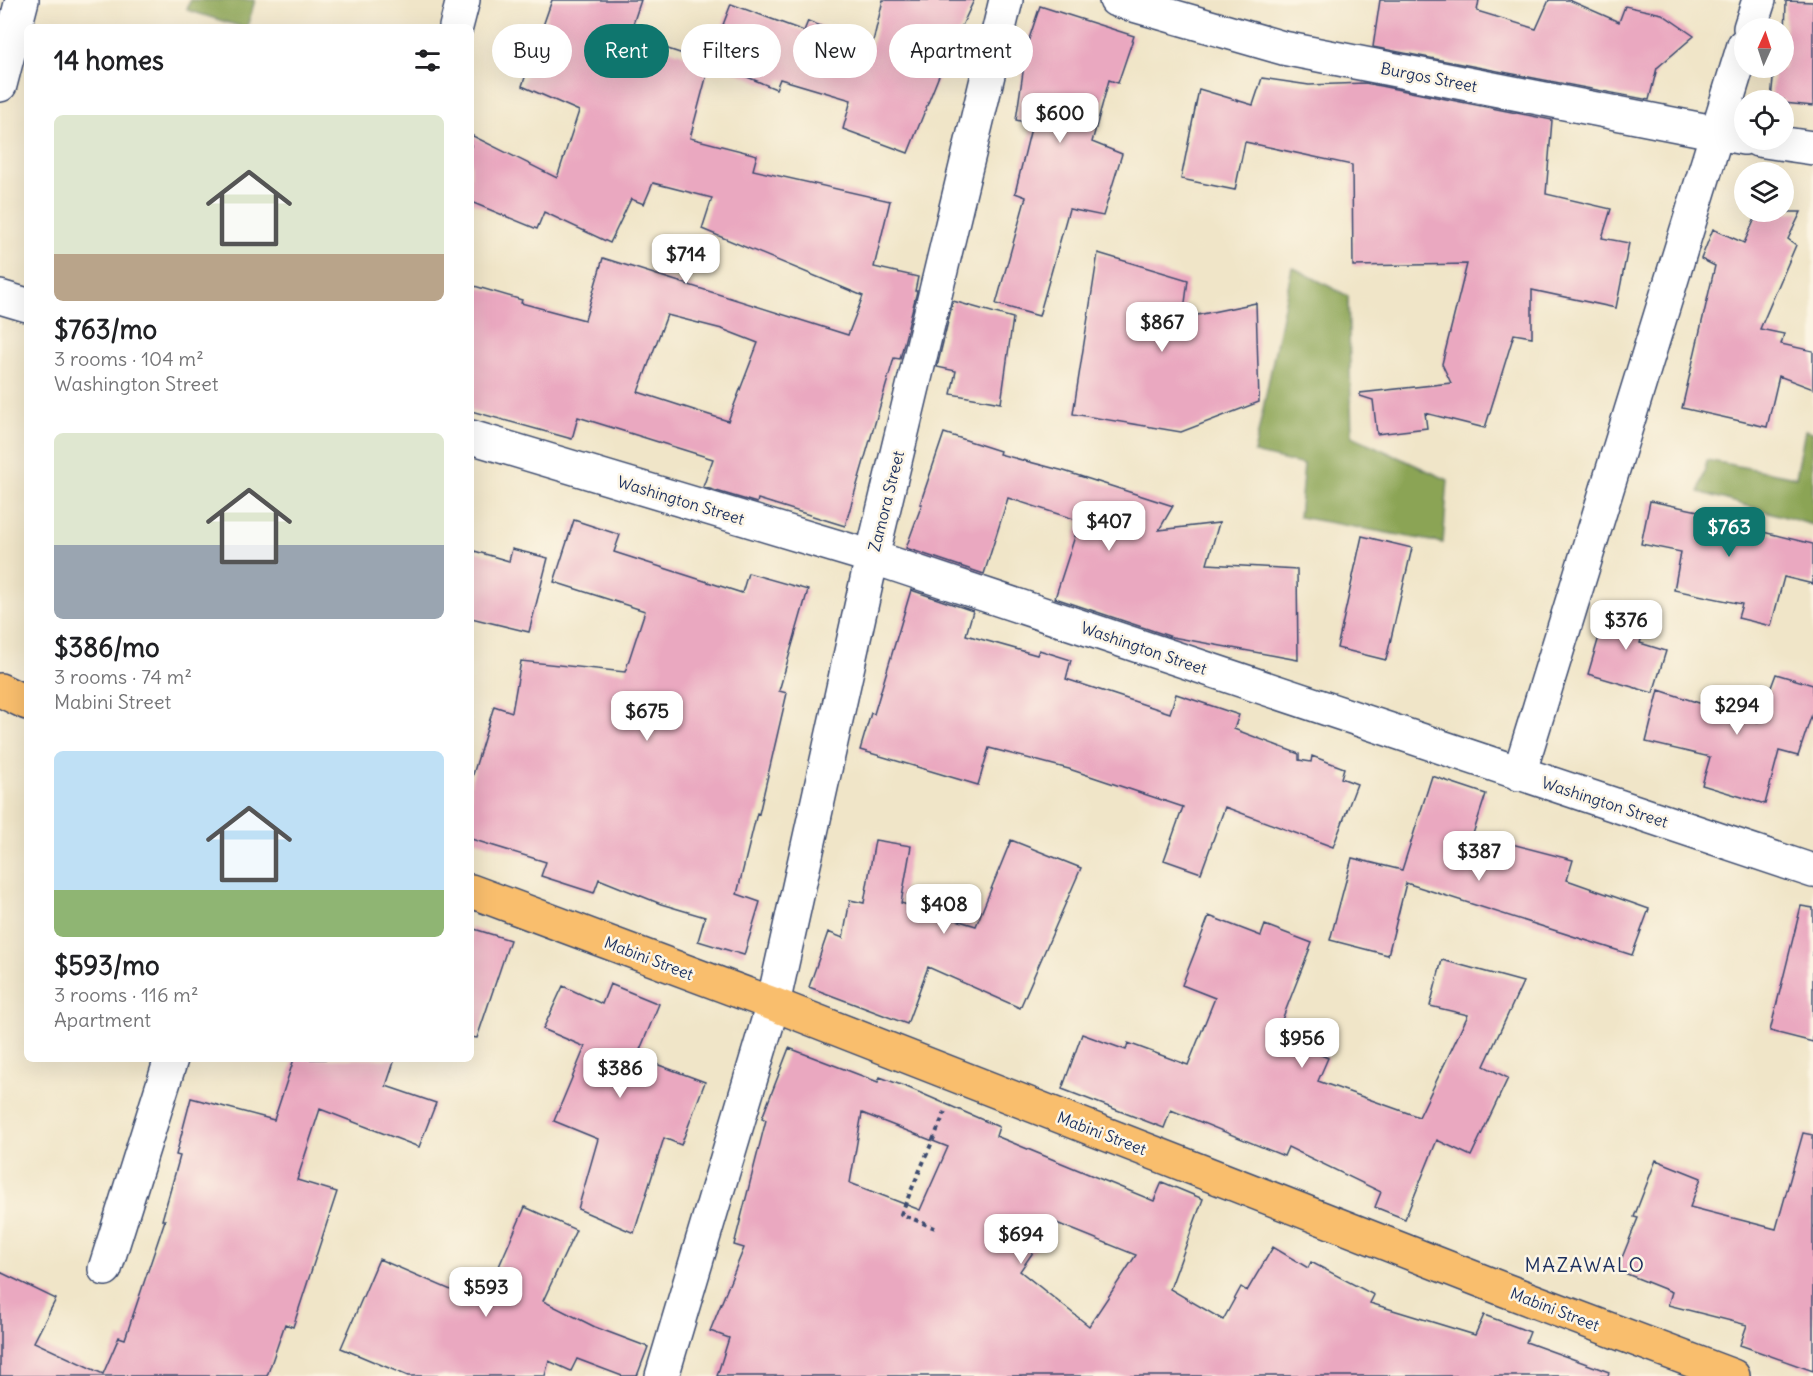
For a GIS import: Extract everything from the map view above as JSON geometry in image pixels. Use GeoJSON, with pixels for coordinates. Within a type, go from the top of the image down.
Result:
{"type":"FeatureCollection","features":[{"type":"Feature","properties":{"kind":"highway"},"geometry":{"type":"LineString","coordinates":[[0,690],[24,702]]}},
{"type":"Feature","properties":{"kind":"highway","name":"Mabini Street"},"geometry":{"type":"LineString","coordinates":[[474,892],[773,1004],[1527,1299],[1733,1376]]}},
{"type":"Feature","properties":{"kind":"street"},"geometry":{"type":"LineString","coordinates":[[0,85],[22,0]]}},
{"type":"Feature","properties":{"kind":"street"},"geometry":{"type":"LineString","coordinates":[[457,24],[463,0]]}},
{"type":"Feature","properties":{"kind":"street","name":"Zamora Street"},"geometry":{"type":"LineString","coordinates":[[662,1376],[773,1004],[872,556],[1006,0]]}},
{"type":"Feature","properties":{"kind":"street","name":"Burgos Street"},"geometry":{"type":"LineString","coordinates":[[1116,0],[1283,48],[1730,135]]}},
{"type":"Feature","properties":{"kind":"street"},"geometry":{"type":"LineString","coordinates":[[1753,18],[1759,0]]}},
{"type":"Feature","properties":{"kind":"street"},"geometry":{"type":"LineString","coordinates":[[1519,774],[1730,135],[1739,78]]}},
{"type":"Feature","properties":{"kind":"street"},"geometry":{"type":"LineString","coordinates":[[1794,145],[1813,147]]}},
{"type":"Feature","properties":{"kind":"street"},"geometry":{"type":"LineString","coordinates":[[0,297],[24,304]]}},
{"type":"Feature","properties":{"kind":"street","name":"Washington Street"},"geometry":{"type":"LineString","coordinates":[[474,438],[872,556],[1813,871]]}},
{"type":"Feature","properties":{"kind":"street"},"geometry":{"type":"LineString","coordinates":[[105,1269],[170,1062]]}},
{"type":"Feature","properties":{"kind":"path"},"geometry":{"type":"LineString","coordinates":[[935,1228],[902,1214],[959,1078]]}},
{"type":"Feature","properties":{"kind":"green space"},"geometry":{"type":"Polygon","coordinates":[[[190,0],[255,0],[248,24],[232,24],[187,10],[190,0]]]}},
{"type":"Feature","properties":{"kind":"green space"},"geometry":{"type":"Polygon","coordinates":[[[1292,267],[1348,296],[1352,436],[1448,480],[1443,543],[1299,517],[1304,465],[1254,453],[1292,267]]]}},
{"type":"Feature","properties":{"kind":"green space"},"geometry":{"type":"Polygon","coordinates":[[[1805,430],[1813,432],[1813,525],[1699,492],[1707,460],[1796,477],[1805,430]]]}},
{"type":"Feature","properties":{"kind":"building"},"geometry":{"type":"Polygon","coordinates":[[[552,0],[641,0],[633,24],[584,24],[584,78],[669,78],[669,49],[681,53],[681,78],[706,78],[690,138],[757,155],[753,170],[890,201],[874,267],[918,277],[915,291],[917,291],[900,359],[894,358],[845,526],[758,499],[757,503],[703,487],[713,459],[578,417],[572,439],[474,412],[474,286],[522,300],[521,303],[585,320],[603,258],[848,335],[863,296],[702,229],[712,198],[653,183],[644,204],[631,199],[610,243],[544,212],[537,229],[474,203],[474,136],[557,178],[579,111],[522,86],[525,78],[572,78],[572,24],[544,24],[552,0]],[[667,315],[638,392],[728,421],[758,343],[722,329],[667,315]]]}},
{"type":"Feature","properties":{"kind":"building"},"geometry":{"type":"Polygon","coordinates":[[[883,0],[974,0],[963,24],[889,24],[889,78],[938,78],[908,153],[843,129],[851,100],[780,79],[776,89],[750,78],[781,78],[781,24],[723,24],[731,4],[793,27],[793,78],[877,78],[877,25],[883,0]]]}},
{"type":"Feature","properties":{"kind":"building"},"geometry":{"type":"Polygon","coordinates":[[[1380,0],[1479,0],[1477,11],[1536,29],[1549,0],[1569,0],[1619,22],[1625,6],[1662,14],[1694,36],[1657,68],[1649,100],[1373,47],[1380,0]]]}},
{"type":"Feature","properties":{"kind":"building"},"geometry":{"type":"Polygon","coordinates":[[[1786,1],[1813,2],[1813,106],[1794,104],[1794,90],[1772,90],[1773,78],[1794,78],[1794,18],[1785,18],[1786,1]]]}},
{"type":"Feature","properties":{"kind":"building"},"geometry":{"type":"Polygon","coordinates":[[[1040,6],[1134,36],[1118,83],[1109,80],[1092,142],[1122,154],[1103,216],[1069,209],[1039,316],[996,304],[1026,197],[1015,193],[1032,124],[1016,120],[1022,78],[1033,78],[1033,27],[1040,6]]]}},
{"type":"Feature","properties":{"kind":"building"},"geometry":{"type":"Polygon","coordinates":[[[1262,78],[1309,85],[1365,83],[1552,120],[1546,194],[1611,209],[1602,238],[1629,243],[1616,308],[1532,290],[1532,337],[1514,334],[1485,428],[1425,413],[1427,428],[1377,434],[1373,400],[1360,396],[1360,393],[1451,383],[1442,364],[1467,264],[1353,266],[1352,165],[1245,142],[1235,190],[1181,179],[1199,89],[1253,105],[1262,78]]]}},
{"type":"Feature","properties":{"kind":"building"},"geometry":{"type":"Polygon","coordinates":[[[1794,212],[1801,212],[1788,239],[1796,245],[1760,329],[1784,334],[1781,344],[1813,351],[1813,389],[1779,376],[1767,427],[1682,408],[1715,266],[1701,259],[1713,229],[1744,243],[1753,222],[1794,222],[1794,212]]]}},
{"type":"Feature","properties":{"kind":"building"},"geometry":{"type":"Polygon","coordinates":[[[1098,253],[1188,280],[1183,318],[1256,303],[1259,402],[1181,432],[1073,414],[1098,253]]]}},
{"type":"Feature","properties":{"kind":"building"},"geometry":{"type":"Polygon","coordinates":[[[953,301],[1013,318],[1001,403],[951,394],[956,371],[937,367],[953,301]]]}},
{"type":"Feature","properties":{"kind":"building"},"geometry":{"type":"Polygon","coordinates":[[[944,433],[1000,451],[999,454],[1064,471],[1173,506],[1159,530],[1219,523],[1207,564],[1297,569],[1298,660],[1172,637],[1055,598],[1080,521],[1008,498],[984,574],[906,548],[944,433]]]}},
{"type":"Feature","properties":{"kind":"building"},"geometry":{"type":"Polygon","coordinates":[[[1650,501],[1747,521],[1746,528],[1813,544],[1813,584],[1784,577],[1771,626],[1738,618],[1742,604],[1674,590],[1681,552],[1641,544],[1650,501]]]}},
{"type":"Feature","properties":{"kind":"building"},"geometry":{"type":"Polygon","coordinates":[[[574,520],[620,535],[614,552],[742,593],[748,573],[808,590],[779,691],[787,693],[759,814],[757,813],[737,894],[760,902],[744,955],[698,941],[705,917],[661,904],[599,879],[594,893],[541,876],[546,862],[474,840],[474,771],[494,706],[512,712],[521,661],[625,672],[645,611],[554,582],[574,520]]]}},
{"type":"Feature","properties":{"kind":"building"},"geometry":{"type":"Polygon","coordinates":[[[1362,536],[1412,548],[1386,660],[1337,648],[1362,536]]]}},
{"type":"Feature","properties":{"kind":"building"},"geometry":{"type":"Polygon","coordinates":[[[512,549],[548,558],[529,632],[474,619],[474,551],[509,561],[512,549]]]}},
{"type":"Feature","properties":{"kind":"building"},"geometry":{"type":"Polygon","coordinates":[[[911,590],[973,611],[966,635],[1037,655],[1039,650],[1071,660],[1066,679],[1170,713],[1176,694],[1239,715],[1234,729],[1299,754],[1299,760],[1311,762],[1312,756],[1344,768],[1341,778],[1357,784],[1333,847],[1225,807],[1201,873],[1164,860],[1183,807],[1069,769],[989,748],[978,785],[860,750],[871,713],[874,714],[911,590]]]}},
{"type":"Feature","properties":{"kind":"building"},"geometry":{"type":"Polygon","coordinates":[[[1609,603],[1649,614],[1640,643],[1666,651],[1653,693],[1588,674],[1609,603]]]}},
{"type":"Feature","properties":{"kind":"building"},"geometry":{"type":"Polygon","coordinates":[[[1776,674],[1813,685],[1813,711],[1798,756],[1779,751],[1765,804],[1702,785],[1710,757],[1646,742],[1659,690],[1758,722],[1776,674]]]}},
{"type":"Feature","properties":{"kind":"building"},"geometry":{"type":"Polygon","coordinates":[[[1432,776],[1486,794],[1473,834],[1573,860],[1567,880],[1649,909],[1632,955],[1406,883],[1388,955],[1330,940],[1352,858],[1402,870],[1432,776]]]}},
{"type":"Feature","properties":{"kind":"building"},"geometry":{"type":"Polygon","coordinates":[[[875,840],[911,846],[901,903],[976,926],[1011,840],[1081,868],[1020,1008],[928,967],[907,1024],[809,987],[828,932],[843,938],[850,900],[864,903],[875,840]]]}},
{"type":"Feature","properties":{"kind":"building"},"geometry":{"type":"Polygon","coordinates":[[[1801,906],[1813,908],[1813,1042],[1770,1031],[1801,906]]]}},
{"type":"Feature","properties":{"kind":"building"},"geometry":{"type":"Polygon","coordinates":[[[1209,916],[1261,936],[1265,925],[1312,943],[1276,1035],[1328,1058],[1318,1081],[1419,1117],[1468,1015],[1430,1006],[1442,960],[1523,982],[1484,1066],[1508,1078],[1471,1156],[1437,1140],[1405,1219],[1375,1207],[1381,1192],[1288,1147],[1284,1156],[1171,1110],[1164,1128],[1062,1089],[1082,1034],[1126,1050],[1128,1043],[1188,1065],[1215,998],[1182,985],[1209,916]]]}},
{"type":"Feature","properties":{"kind":"building"},"geometry":{"type":"Polygon","coordinates":[[[474,929],[510,940],[477,1038],[474,1038],[474,929]]]}},
{"type":"Feature","properties":{"kind":"building"},"geometry":{"type":"Polygon","coordinates":[[[610,984],[659,1004],[637,1057],[705,1082],[681,1145],[664,1138],[634,1233],[578,1209],[598,1139],[554,1121],[585,1047],[543,1029],[563,986],[602,1004],[610,984]]]}},
{"type":"Feature","properties":{"kind":"building"},"geometry":{"type":"Polygon","coordinates":[[[789,1048],[878,1082],[880,1077],[909,1088],[999,1127],[996,1136],[1154,1201],[1162,1182],[1203,1199],[1170,1289],[1223,1320],[1241,1287],[1247,1291],[1273,1247],[1308,1268],[1311,1262],[1374,1295],[1370,1303],[1475,1335],[1484,1315],[1530,1332],[1526,1342],[1609,1372],[1608,1376],[717,1376],[729,1338],[710,1331],[744,1248],[734,1245],[766,1120],[762,1118],[789,1048]],[[862,1113],[850,1183],[920,1210],[948,1147],[862,1113]],[[1054,1222],[1020,1271],[1089,1326],[1136,1255],[1054,1222]]]}},
{"type":"Feature","properties":{"kind":"building"},"geometry":{"type":"Polygon","coordinates":[[[293,1062],[394,1062],[386,1086],[436,1103],[419,1147],[320,1109],[297,1180],[337,1192],[293,1327],[285,1324],[267,1376],[0,1376],[0,1272],[56,1299],[34,1342],[103,1374],[119,1337],[125,1339],[165,1220],[162,1220],[180,1156],[176,1155],[191,1098],[274,1120],[293,1062]]]}},
{"type":"Feature","properties":{"kind":"building"},"geometry":{"type":"Polygon","coordinates":[[[1803,1133],[1813,1135],[1813,1371],[1740,1345],[1747,1325],[1668,1305],[1672,1292],[1617,1270],[1638,1218],[1634,1217],[1656,1160],[1701,1178],[1690,1207],[1776,1229],[1803,1133]]]}},
{"type":"Feature","properties":{"kind":"building"},"geometry":{"type":"Polygon","coordinates":[[[525,1207],[576,1230],[543,1301],[595,1327],[648,1347],[637,1376],[622,1376],[577,1359],[571,1371],[549,1361],[545,1376],[408,1376],[341,1348],[379,1259],[474,1300],[482,1277],[493,1280],[525,1207]]]}},
{"type":"Feature","properties":{"kind":"district","name":"MAZAWALO"},"geometry":{"type":"Point","coordinates":[1585,1265]}}]}
